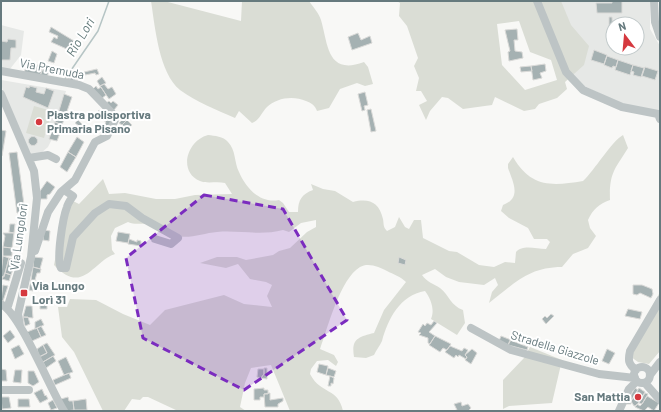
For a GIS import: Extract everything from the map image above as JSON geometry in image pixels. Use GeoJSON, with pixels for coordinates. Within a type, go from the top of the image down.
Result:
{"type":"FeatureCollection","features":[{"type":"Feature","properties":{"kind":"street"},"geometry":{"type":"LineString","coordinates":[[537,1],[566,72],[583,90],[622,107],[658,114],[660,119]]}},
{"type":"Feature","properties":{"kind":"street"},"geometry":{"type":"LineString","coordinates":[[654,1],[655,22],[660,36]]}},
{"type":"Feature","properties":{"kind":"street","name":"Via Premuda"},"geometry":{"type":"LineString","coordinates":[[1,72],[79,85],[89,89],[113,117],[107,136],[95,142],[75,180],[64,190],[48,212]]}},
{"type":"Feature","properties":{"kind":"street","name":"Via Lungolorì"},"geometry":{"type":"LineString","coordinates":[[1,94],[34,171],[37,198],[30,257],[19,304],[18,314],[20,324]]}},
{"type":"Feature","properties":{"kind":"street"},"geometry":{"type":"LineString","coordinates":[[29,158],[48,155],[56,159]]}},
{"type":"Feature","properties":{"kind":"street"},"geometry":{"type":"LineString","coordinates":[[64,190],[73,196],[67,207],[61,240],[58,264],[61,268],[66,268],[73,237],[95,213],[109,204],[126,206],[142,218],[178,238],[171,244],[155,239]]}},
{"type":"Feature","properties":{"kind":"street","name":"Via Lungolorì"},"geometry":{"type":"LineString","coordinates":[[20,324],[36,247],[48,212]]}},
{"type":"Feature","properties":{"kind":"street"},"geometry":{"type":"LineString","coordinates":[[5,305],[21,264]]}},
{"type":"Feature","properties":{"kind":"street"},"geometry":{"type":"LineString","coordinates":[[660,300],[630,351],[628,359],[630,366],[638,378],[660,400]]}},
{"type":"Feature","properties":{"kind":"street"},"geometry":{"type":"LineString","coordinates":[[5,305],[12,308],[19,304]]}},
{"type":"Feature","properties":{"kind":"street"},"geometry":{"type":"LineString","coordinates":[[5,305],[20,324],[64,411]]}},
{"type":"Feature","properties":{"kind":"street","name":"Stradella Giazzole"},"geometry":{"type":"LineString","coordinates":[[471,328],[511,350],[599,374],[638,378],[645,368],[650,375]]}},
{"type":"Feature","properties":{"kind":"street"},"geometry":{"type":"LineString","coordinates":[[638,378],[649,380],[650,375],[660,362]]}},
{"type":"Feature","properties":{"kind":"street"},"geometry":{"type":"LineString","coordinates":[[619,411],[629,389],[638,378]]}},
{"type":"Feature","properties":{"kind":"street"},"geometry":{"type":"LineString","coordinates":[[1,390],[29,390]]}},
{"type":"Feature","properties":{"kind":"highlighted area"},"geometry":{"type":"Polygon","coordinates":[[[204,195],[283,209],[347,320],[244,390],[143,338],[126,258],[204,195]]]}},
{"type":"Feature","properties":{"kind":"shaded area"},"geometry":{"type":"Polygon","coordinates":[[[151,1],[164,1],[241,21],[242,1],[309,1],[320,17],[331,55],[336,61],[343,65],[352,65],[364,62],[368,67],[373,84],[365,86],[357,83],[340,89],[329,108],[317,111],[310,103],[301,99],[285,98],[271,104],[265,109],[257,120],[252,123],[239,111],[235,118],[207,106],[193,98],[180,90],[173,82],[167,73],[159,49],[151,1]]]}},
{"type":"Feature","properties":{"kind":"shaded area"},"geometry":{"type":"Polygon","coordinates":[[[397,1],[561,1],[571,25],[589,46],[584,65],[565,82],[567,89],[557,98],[539,104],[535,109],[524,111],[495,97],[492,105],[463,109],[448,98],[442,97],[430,111],[426,120],[419,105],[427,101],[421,91],[416,91],[419,78],[414,66],[418,58],[407,26],[399,16],[400,3],[397,1]],[[519,21],[497,24],[502,65],[525,90],[557,80],[551,60],[530,52],[519,21]]]}},
{"type":"Feature","properties":{"kind":"shaded area"},"geometry":{"type":"Polygon","coordinates":[[[540,1],[650,1],[650,29],[660,46],[660,112],[625,105],[582,85],[567,68],[540,1]]]}},
{"type":"Feature","properties":{"kind":"shaded area"},"geometry":{"type":"Polygon","coordinates":[[[1,25],[24,31],[21,55],[10,69],[1,68],[1,25]]]}},
{"type":"Feature","properties":{"kind":"shaded area"},"geometry":{"type":"Polygon","coordinates":[[[1,80],[66,91],[52,139],[48,147],[41,153],[30,155],[3,93],[1,80]]]}},
{"type":"Feature","properties":{"kind":"shaded area","name":"Piastra polisportiva Primaria Pisano"},"geometry":{"type":"Polygon","coordinates":[[[34,106],[52,111],[44,138],[26,133],[34,106]]]}},
{"type":"Feature","properties":{"kind":"shaded area"},"geometry":{"type":"Polygon","coordinates":[[[208,135],[221,137],[231,145],[237,168],[242,178],[254,194],[266,200],[279,200],[289,212],[298,212],[301,198],[306,193],[313,190],[311,184],[323,189],[335,191],[353,202],[368,201],[376,205],[381,213],[384,227],[387,231],[395,227],[399,217],[405,227],[409,229],[414,220],[421,220],[423,238],[449,251],[457,252],[479,265],[494,267],[505,262],[515,263],[516,252],[522,248],[546,249],[550,242],[547,239],[534,239],[528,228],[509,218],[501,211],[503,205],[509,202],[514,194],[514,184],[508,168],[508,164],[513,157],[527,175],[535,180],[552,184],[562,184],[583,181],[614,143],[623,135],[628,148],[616,167],[612,177],[610,200],[597,207],[588,220],[590,228],[596,236],[588,248],[573,254],[562,267],[550,268],[531,273],[514,283],[489,303],[492,292],[498,285],[495,278],[484,285],[459,282],[446,277],[435,269],[422,275],[428,281],[440,288],[456,306],[463,310],[465,323],[457,335],[431,319],[433,312],[432,305],[425,291],[416,293],[409,297],[396,309],[374,355],[366,358],[354,357],[353,351],[357,340],[374,333],[384,310],[406,282],[381,268],[374,266],[367,265],[360,267],[353,273],[341,292],[320,349],[334,355],[338,362],[336,366],[328,360],[317,361],[311,369],[310,374],[314,381],[337,398],[341,403],[343,411],[290,411],[271,365],[251,368],[245,383],[240,407],[246,411],[178,411],[148,397],[143,397],[140,400],[132,399],[124,411],[103,411],[74,352],[62,337],[58,307],[67,307],[70,299],[96,300],[123,314],[150,325],[165,310],[224,295],[244,304],[272,307],[267,296],[272,285],[266,282],[250,279],[238,264],[226,268],[200,263],[217,257],[237,257],[246,260],[273,255],[279,251],[290,248],[307,232],[316,227],[316,220],[301,223],[289,232],[283,230],[266,233],[225,232],[182,237],[173,235],[158,227],[128,222],[115,228],[111,236],[112,250],[115,254],[107,258],[87,274],[80,277],[73,277],[64,274],[54,265],[67,198],[79,204],[103,179],[109,194],[125,193],[156,199],[175,199],[195,195],[232,194],[225,183],[200,181],[193,176],[189,170],[187,163],[191,149],[201,138],[208,135]]]}},
{"type":"Feature","properties":{"kind":"shaded area"},"geometry":{"type":"Polygon","coordinates":[[[660,292],[660,351],[649,364],[638,362],[627,354],[660,292]]]}},
{"type":"Feature","properties":{"kind":"shaded area"},"geometry":{"type":"Polygon","coordinates":[[[530,347],[562,360],[552,403],[509,406],[503,409],[503,380],[524,358],[530,347]]]}},
{"type":"Feature","properties":{"kind":"building"},"geometry":{"type":"Polygon","coordinates":[[[612,1],[622,1],[622,13],[597,13],[596,3],[612,3],[612,1]]]}},
{"type":"Feature","properties":{"kind":"building"},"geometry":{"type":"Polygon","coordinates":[[[51,27],[74,41],[69,50],[51,42],[54,37],[57,39],[58,36],[49,32],[51,27]]]}},
{"type":"Feature","properties":{"kind":"building"},"geometry":{"type":"Polygon","coordinates":[[[517,29],[518,40],[514,40],[515,51],[522,52],[523,58],[509,61],[508,52],[510,51],[505,30],[517,29]]]}},
{"type":"Feature","properties":{"kind":"building"},"geometry":{"type":"Polygon","coordinates":[[[358,33],[361,40],[370,36],[372,43],[352,50],[348,37],[358,33]]]}},
{"type":"Feature","properties":{"kind":"building"},"geometry":{"type":"Polygon","coordinates":[[[8,39],[16,40],[16,48],[11,48],[10,60],[1,60],[1,41],[7,42],[8,39]]]}},
{"type":"Feature","properties":{"kind":"building"},"geometry":{"type":"Polygon","coordinates":[[[75,40],[81,44],[75,53],[70,49],[75,40]]]}},
{"type":"Feature","properties":{"kind":"building"},"geometry":{"type":"Polygon","coordinates":[[[594,50],[607,56],[604,64],[591,60],[594,50]]]}},
{"type":"Feature","properties":{"kind":"building"},"geometry":{"type":"Polygon","coordinates":[[[52,51],[57,54],[54,63],[48,61],[52,51]]]}},
{"type":"Feature","properties":{"kind":"building"},"geometry":{"type":"Polygon","coordinates":[[[607,56],[618,60],[616,67],[613,66],[612,68],[604,65],[607,56]]]}},
{"type":"Feature","properties":{"kind":"building"},"geometry":{"type":"Polygon","coordinates":[[[618,60],[633,65],[630,75],[615,70],[618,60]]]}},
{"type":"Feature","properties":{"kind":"building"},"geometry":{"type":"Polygon","coordinates":[[[27,64],[35,66],[35,64],[43,67],[40,76],[24,73],[27,64]]]}},
{"type":"Feature","properties":{"kind":"building"},"geometry":{"type":"Polygon","coordinates":[[[545,64],[546,71],[540,73],[542,78],[533,80],[531,66],[545,64]]]}},
{"type":"Feature","properties":{"kind":"building"},"geometry":{"type":"Polygon","coordinates":[[[633,65],[644,68],[641,77],[633,75],[634,72],[631,71],[633,65]]]}},
{"type":"Feature","properties":{"kind":"building"},"geometry":{"type":"Polygon","coordinates":[[[44,66],[51,69],[47,76],[40,76],[44,66]]]}},
{"type":"Feature","properties":{"kind":"building"},"geometry":{"type":"Polygon","coordinates":[[[531,66],[532,71],[521,72],[520,67],[531,66]]]}},
{"type":"Feature","properties":{"kind":"building"},"geometry":{"type":"Polygon","coordinates":[[[645,67],[658,71],[655,80],[642,76],[645,67]]]}},
{"type":"Feature","properties":{"kind":"building"},"geometry":{"type":"Polygon","coordinates":[[[97,69],[99,74],[96,75],[95,73],[80,76],[80,73],[97,69]]]}},
{"type":"Feature","properties":{"kind":"building"},"geometry":{"type":"Polygon","coordinates":[[[70,71],[73,72],[72,74],[74,75],[75,72],[79,73],[78,80],[72,81],[66,78],[70,71]]]}},
{"type":"Feature","properties":{"kind":"building"},"geometry":{"type":"Polygon","coordinates":[[[102,77],[106,83],[100,86],[97,81],[102,77]]]}},
{"type":"Feature","properties":{"kind":"building"},"geometry":{"type":"Polygon","coordinates":[[[104,84],[108,89],[112,87],[116,94],[109,99],[100,86],[104,84]]]}},
{"type":"Feature","properties":{"kind":"building"},"geometry":{"type":"Polygon","coordinates":[[[30,86],[37,88],[36,92],[44,94],[46,88],[54,91],[48,108],[23,97],[26,87],[29,88],[30,86]]]}},
{"type":"Feature","properties":{"kind":"building"},"geometry":{"type":"Polygon","coordinates":[[[96,86],[98,89],[101,87],[106,95],[101,99],[93,89],[96,86]]]}},
{"type":"Feature","properties":{"kind":"building"},"geometry":{"type":"Polygon","coordinates":[[[365,92],[368,105],[364,106],[365,110],[362,111],[358,94],[365,92]]]}},
{"type":"Feature","properties":{"kind":"building"},"geometry":{"type":"Polygon","coordinates":[[[64,94],[72,97],[65,117],[58,114],[64,94]]]}},
{"type":"Feature","properties":{"kind":"building"},"geometry":{"type":"Polygon","coordinates":[[[109,101],[111,103],[113,101],[118,105],[114,110],[105,104],[109,101]]]}},
{"type":"Feature","properties":{"kind":"building"},"geometry":{"type":"Polygon","coordinates":[[[371,109],[376,131],[371,132],[367,110],[371,109]]]}},
{"type":"Feature","properties":{"kind":"building"},"geometry":{"type":"Polygon","coordinates":[[[99,110],[112,121],[103,134],[100,132],[106,122],[95,114],[99,110]]]}},
{"type":"Feature","properties":{"kind":"building"},"geometry":{"type":"Polygon","coordinates":[[[122,113],[126,116],[124,118],[127,120],[122,125],[119,123],[122,120],[120,117],[122,113]]]}},
{"type":"Feature","properties":{"kind":"building"},"geometry":{"type":"Polygon","coordinates":[[[58,114],[65,117],[62,125],[55,122],[58,114]]]}},
{"type":"Feature","properties":{"kind":"building"},"geometry":{"type":"Polygon","coordinates":[[[78,120],[85,127],[83,129],[75,123],[78,120]]]}},
{"type":"Feature","properties":{"kind":"building"},"geometry":{"type":"Polygon","coordinates":[[[127,120],[132,125],[127,130],[122,125],[127,120]]]}},
{"type":"Feature","properties":{"kind":"building"},"geometry":{"type":"Polygon","coordinates":[[[55,122],[63,125],[57,141],[49,139],[55,122]]]}},
{"type":"Feature","properties":{"kind":"building"},"geometry":{"type":"Polygon","coordinates":[[[1,130],[6,131],[2,156],[1,155],[1,130]]]}},
{"type":"Feature","properties":{"kind":"building"},"geometry":{"type":"Polygon","coordinates":[[[31,137],[35,137],[37,141],[35,145],[31,145],[29,143],[29,139],[31,137]]]}},
{"type":"Feature","properties":{"kind":"building"},"geometry":{"type":"Polygon","coordinates":[[[77,137],[84,142],[76,157],[68,152],[77,137]]]}},
{"type":"Feature","properties":{"kind":"building"},"geometry":{"type":"Polygon","coordinates":[[[17,152],[25,212],[17,213],[9,153],[17,152]]]}},
{"type":"Feature","properties":{"kind":"building"},"geometry":{"type":"Polygon","coordinates":[[[68,152],[76,157],[67,172],[60,167],[68,152]]]}},
{"type":"Feature","properties":{"kind":"building"},"geometry":{"type":"Polygon","coordinates":[[[47,181],[55,187],[50,194],[47,195],[47,199],[40,199],[40,191],[47,181]]]}},
{"type":"Feature","properties":{"kind":"building"},"geometry":{"type":"Polygon","coordinates":[[[10,224],[15,224],[14,233],[9,232],[10,224]]]}},
{"type":"Feature","properties":{"kind":"building"},"geometry":{"type":"Polygon","coordinates":[[[44,230],[50,231],[49,241],[43,240],[44,230]]]}},
{"type":"Feature","properties":{"kind":"building"},"geometry":{"type":"Polygon","coordinates":[[[118,232],[130,234],[128,243],[116,241],[118,232]]]}},
{"type":"Feature","properties":{"kind":"building"},"geometry":{"type":"Polygon","coordinates":[[[3,233],[14,233],[12,248],[3,247],[5,236],[3,233]]]}},
{"type":"Feature","properties":{"kind":"building"},"geometry":{"type":"Polygon","coordinates":[[[129,239],[137,242],[137,240],[141,241],[141,246],[128,244],[129,239]]]}},
{"type":"Feature","properties":{"kind":"building"},"geometry":{"type":"Polygon","coordinates":[[[3,247],[12,248],[12,256],[3,256],[3,247]]]}},
{"type":"Feature","properties":{"kind":"building"},"geometry":{"type":"Polygon","coordinates":[[[3,256],[9,258],[4,277],[1,276],[3,256]]]}},
{"type":"Feature","properties":{"kind":"building"},"geometry":{"type":"Polygon","coordinates":[[[34,257],[43,258],[40,269],[33,267],[34,257]]]}},
{"type":"Feature","properties":{"kind":"building"},"geometry":{"type":"Polygon","coordinates":[[[399,257],[406,260],[405,265],[398,263],[399,257]]]}},
{"type":"Feature","properties":{"kind":"building"},"geometry":{"type":"Polygon","coordinates":[[[9,258],[16,260],[11,275],[5,273],[9,258]]]}},
{"type":"Feature","properties":{"kind":"building"},"geometry":{"type":"Polygon","coordinates":[[[33,267],[41,269],[40,273],[37,273],[35,280],[31,280],[33,267]]]}},
{"type":"Feature","properties":{"kind":"building"},"geometry":{"type":"Polygon","coordinates":[[[5,273],[11,275],[9,281],[2,279],[5,273]]]}},
{"type":"Feature","properties":{"kind":"building"},"geometry":{"type":"Polygon","coordinates":[[[31,280],[44,282],[44,289],[34,287],[33,291],[29,290],[31,280]]]}},
{"type":"Feature","properties":{"kind":"building"},"geometry":{"type":"Polygon","coordinates":[[[3,285],[8,286],[3,301],[1,300],[3,285]]]}},
{"type":"Feature","properties":{"kind":"building"},"geometry":{"type":"Polygon","coordinates":[[[633,285],[642,285],[652,289],[653,294],[651,298],[640,293],[637,295],[633,294],[633,285]]]}},
{"type":"Feature","properties":{"kind":"building"},"geometry":{"type":"Polygon","coordinates":[[[40,301],[47,301],[47,309],[40,309],[40,301]]]}},
{"type":"Feature","properties":{"kind":"building"},"geometry":{"type":"Polygon","coordinates":[[[26,306],[32,306],[33,318],[23,317],[26,306]]]}},
{"type":"Feature","properties":{"kind":"building"},"geometry":{"type":"Polygon","coordinates":[[[628,309],[642,312],[640,319],[625,316],[628,309]]]}},
{"type":"Feature","properties":{"kind":"building"},"geometry":{"type":"Polygon","coordinates":[[[551,314],[554,316],[546,324],[542,319],[545,316],[547,318],[551,314]]]}},
{"type":"Feature","properties":{"kind":"building"},"geometry":{"type":"Polygon","coordinates":[[[23,317],[28,317],[30,324],[25,326],[23,317]]]}},
{"type":"Feature","properties":{"kind":"building"},"geometry":{"type":"Polygon","coordinates":[[[41,319],[44,325],[35,329],[35,322],[41,319]]]}},
{"type":"Feature","properties":{"kind":"building"},"geometry":{"type":"Polygon","coordinates":[[[434,321],[437,323],[429,332],[435,336],[430,344],[428,343],[428,338],[419,335],[421,333],[418,332],[423,324],[425,326],[427,323],[431,325],[434,321]]]}},
{"type":"Feature","properties":{"kind":"building"},"geometry":{"type":"Polygon","coordinates":[[[41,326],[46,335],[41,337],[37,328],[41,326]]]}},
{"type":"Feature","properties":{"kind":"building"},"geometry":{"type":"Polygon","coordinates":[[[37,328],[41,337],[32,341],[27,332],[37,328]]]}},
{"type":"Feature","properties":{"kind":"building"},"geometry":{"type":"Polygon","coordinates":[[[10,330],[15,337],[8,343],[3,336],[10,330]]]}},
{"type":"Feature","properties":{"kind":"building"},"geometry":{"type":"Polygon","coordinates":[[[435,336],[451,344],[447,350],[443,348],[440,352],[429,345],[435,336]]]}},
{"type":"Feature","properties":{"kind":"building"},"geometry":{"type":"Polygon","coordinates":[[[501,336],[511,340],[508,345],[499,341],[501,336]]]}},
{"type":"Feature","properties":{"kind":"building"},"geometry":{"type":"Polygon","coordinates":[[[510,340],[528,347],[527,350],[508,345],[510,340]]]}},
{"type":"Feature","properties":{"kind":"building"},"geometry":{"type":"Polygon","coordinates":[[[47,343],[55,355],[43,362],[39,357],[47,353],[43,345],[47,343]]]}},
{"type":"Feature","properties":{"kind":"building"},"geometry":{"type":"Polygon","coordinates":[[[19,345],[24,354],[15,359],[11,349],[19,345]]]}},
{"type":"Feature","properties":{"kind":"building"},"geometry":{"type":"Polygon","coordinates":[[[43,345],[47,353],[39,357],[37,349],[43,345]]]}},
{"type":"Feature","properties":{"kind":"building"},"geometry":{"type":"Polygon","coordinates":[[[450,346],[462,351],[464,348],[468,350],[465,355],[467,357],[466,359],[459,355],[458,357],[456,355],[454,358],[445,352],[450,346]]]}},
{"type":"Feature","properties":{"kind":"building"},"geometry":{"type":"Polygon","coordinates":[[[472,349],[477,353],[471,364],[465,360],[467,357],[465,355],[472,349]]]}},
{"type":"Feature","properties":{"kind":"building"},"geometry":{"type":"Polygon","coordinates":[[[607,349],[615,353],[609,364],[602,361],[607,349]]]}},
{"type":"Feature","properties":{"kind":"building"},"geometry":{"type":"Polygon","coordinates":[[[53,356],[56,361],[46,368],[43,362],[53,356]]]}},
{"type":"Feature","properties":{"kind":"building"},"geometry":{"type":"Polygon","coordinates":[[[66,357],[73,372],[64,375],[58,361],[66,357]]]}},
{"type":"Feature","properties":{"kind":"building"},"geometry":{"type":"Polygon","coordinates":[[[319,364],[328,366],[326,375],[317,372],[319,364]]]}},
{"type":"Feature","properties":{"kind":"building"},"geometry":{"type":"Polygon","coordinates":[[[264,368],[267,368],[267,379],[261,378],[264,374],[264,368]]]}},
{"type":"Feature","properties":{"kind":"building"},"geometry":{"type":"Polygon","coordinates":[[[328,368],[336,371],[334,377],[326,375],[328,368]]]}},
{"type":"Feature","properties":{"kind":"building"},"geometry":{"type":"Polygon","coordinates":[[[1,369],[6,370],[7,381],[1,381],[1,369]]]}},
{"type":"Feature","properties":{"kind":"building"},"geometry":{"type":"Polygon","coordinates":[[[258,369],[264,369],[264,374],[261,378],[257,377],[258,369]]]}},
{"type":"Feature","properties":{"kind":"building"},"geometry":{"type":"Polygon","coordinates":[[[15,370],[22,370],[21,383],[13,382],[15,370]]]}},
{"type":"Feature","properties":{"kind":"building"},"geometry":{"type":"Polygon","coordinates":[[[28,371],[34,371],[39,382],[33,386],[28,383],[28,371]]]}},
{"type":"Feature","properties":{"kind":"building"},"geometry":{"type":"Polygon","coordinates":[[[69,373],[71,378],[55,385],[53,380],[69,373]]]}},
{"type":"Feature","properties":{"kind":"building"},"geometry":{"type":"Polygon","coordinates":[[[330,376],[334,378],[333,384],[331,383],[331,386],[328,386],[330,376]]]}},
{"type":"Feature","properties":{"kind":"building"},"geometry":{"type":"Polygon","coordinates":[[[264,388],[264,390],[268,390],[268,394],[264,394],[264,397],[260,397],[260,400],[254,400],[254,389],[264,388]]]}},
{"type":"Feature","properties":{"kind":"building"},"geometry":{"type":"Polygon","coordinates":[[[635,388],[638,390],[631,401],[631,404],[626,404],[635,388]]]}},
{"type":"Feature","properties":{"kind":"building","name":"San Mattia"},"geometry":{"type":"Polygon","coordinates":[[[639,388],[645,392],[637,405],[634,406],[631,401],[639,388]]]}},
{"type":"Feature","properties":{"kind":"building"},"geometry":{"type":"Polygon","coordinates":[[[42,389],[48,399],[40,403],[34,393],[42,389]]]}},
{"type":"Feature","properties":{"kind":"building"},"geometry":{"type":"Polygon","coordinates":[[[270,393],[270,400],[283,398],[283,401],[278,404],[278,407],[265,407],[264,394],[270,393]]]}},
{"type":"Feature","properties":{"kind":"building"},"geometry":{"type":"Polygon","coordinates":[[[645,393],[648,394],[642,404],[639,403],[645,393]]]}},
{"type":"Feature","properties":{"kind":"building"},"geometry":{"type":"Polygon","coordinates":[[[647,396],[659,403],[654,411],[648,407],[644,411],[635,407],[637,404],[640,406],[647,396]]]}},
{"type":"Feature","properties":{"kind":"building"},"geometry":{"type":"Polygon","coordinates":[[[1,397],[9,397],[11,408],[2,409],[1,397]]]}},
{"type":"Feature","properties":{"kind":"building"},"geometry":{"type":"Polygon","coordinates":[[[68,397],[69,401],[73,401],[74,410],[65,411],[61,399],[68,397]]]}},
{"type":"Feature","properties":{"kind":"building"},"geometry":{"type":"Polygon","coordinates":[[[18,399],[29,399],[30,407],[18,407],[18,399]]]}},
{"type":"Feature","properties":{"kind":"building"},"geometry":{"type":"Polygon","coordinates":[[[86,399],[87,410],[74,410],[73,401],[86,399]]]}},
{"type":"Feature","properties":{"kind":"building"},"geometry":{"type":"Polygon","coordinates":[[[53,400],[57,408],[51,410],[48,403],[53,400]]]}},
{"type":"Feature","properties":{"kind":"building"},"geometry":{"type":"Polygon","coordinates":[[[461,402],[462,406],[468,404],[471,408],[468,411],[452,411],[457,410],[454,404],[461,402]]]}},
{"type":"Feature","properties":{"kind":"waterway","name":"Rio Lori"},"geometry":{"type":"LineString","coordinates":[[65,79],[98,31],[109,1]]}},
{"type":"Feature","properties":{"kind":"place","name":"Piastra polisportiva Primaria Pisano"},"geometry":{"type":"Point","coordinates":[39,122]}},
{"type":"Feature","properties":{"kind":"place","name":"Via Lungo Lorì 31"},"geometry":{"type":"Point","coordinates":[24,293]}},
{"type":"Feature","properties":{"kind":"place","name":"San Mattia"},"geometry":{"type":"Point","coordinates":[638,397]}}]}
